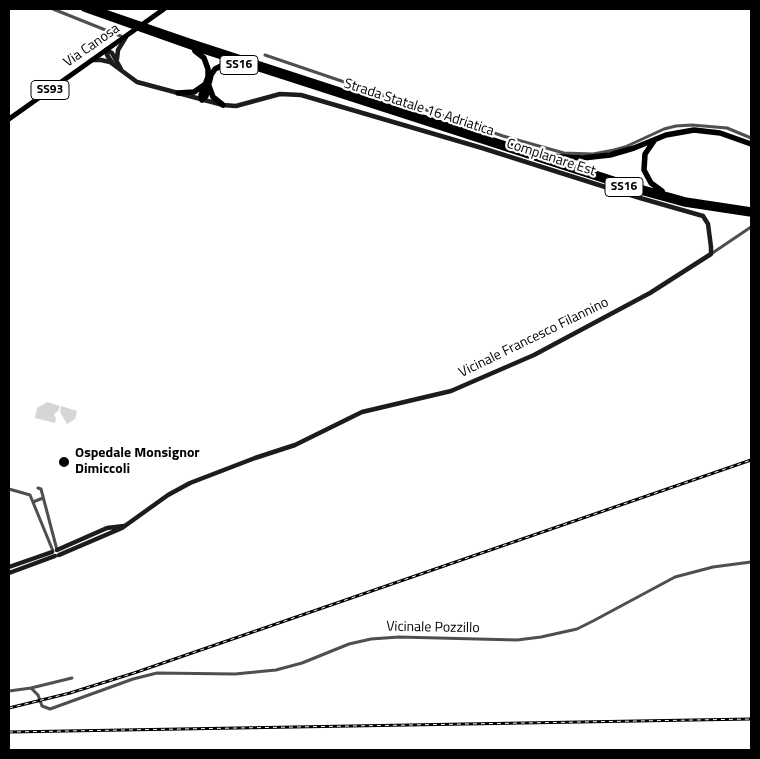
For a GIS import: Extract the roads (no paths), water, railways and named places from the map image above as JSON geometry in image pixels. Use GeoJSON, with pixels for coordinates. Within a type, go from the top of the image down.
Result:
{"type":"FeatureCollection","features":[{"type":"Feature","properties":{"kind":"highway","name":"Strada Statale 16 Adriatica"},"geometry":{"type":"LineString","coordinates":[[84,9],[659,198],[707,208],[750,213]]}},
{"type":"Feature","properties":{"kind":"highway","name":"Strada Statale 16 Adriatica"},"geometry":{"type":"LineString","coordinates":[[96,9],[114,18]]}},
{"type":"Feature","properties":{"kind":"highway","name":"SS16"},"geometry":{"type":"LineString","coordinates":[[102,9],[114,18]]}},
{"type":"Feature","properties":{"kind":"highway","name":"Strada Statale 16 Adriatica"},"geometry":{"type":"LineString","coordinates":[[159,33],[171,40],[280,75],[659,193],[750,213]]}},
{"type":"Feature","properties":{"kind":"highway","name":"SS16"},"geometry":{"type":"LineString","coordinates":[[171,40],[197,52],[204,58],[208,70],[206,96],[202,100]]}},
{"type":"Feature","properties":{"kind":"highway","name":"SS16"},"geometry":{"type":"LineString","coordinates":[[178,93],[194,92],[200,89],[207,84],[214,70],[220,65],[227,63],[280,75]]}},
{"type":"Feature","properties":{"kind":"highway","name":"SS16"},"geometry":{"type":"LineString","coordinates":[[207,84],[212,95],[223,105]]}},
{"type":"Feature","properties":{"kind":"highway","name":"SS16"},"geometry":{"type":"LineString","coordinates":[[514,147],[556,157],[590,158],[620,153],[657,138],[678,132],[702,130],[726,134],[751,144]]}},
{"type":"Feature","properties":{"kind":"highway","name":"SS16"},"geometry":{"type":"LineString","coordinates":[[657,138],[647,150],[644,160],[644,170],[650,182],[660,190],[707,204]]}},
{"type":"Feature","properties":{"kind":"main road","name":"Via Canosa"},"geometry":{"type":"LineString","coordinates":[[9,119],[164,9]]}},
{"type":"Feature","properties":{"kind":"street"},"geometry":{"type":"LineString","coordinates":[[53,9],[125,36],[115,63]]}},
{"type":"Feature","properties":{"kind":"street","name":"Complanare Est"},"geometry":{"type":"LineString","coordinates":[[106,50],[111,51],[115,63],[123,72],[137,82],[223,105],[237,106],[280,94],[304,95],[703,216],[708,224],[711,254]]}},
{"type":"Feature","properties":{"kind":"street"},"geometry":{"type":"LineString","coordinates":[[266,55],[503,136],[564,153],[593,154],[614,150],[664,129],[684,125],[727,128],[751,138]]}},
{"type":"Feature","properties":{"kind":"street","name":"Complanare Est"},"geometry":{"type":"LineString","coordinates":[[91,60],[115,63]]}},
{"type":"Feature","properties":{"kind":"street","name":"Vicinale Francesco Filannino"},"geometry":{"type":"LineString","coordinates":[[55,552],[124,526],[168,495],[190,483],[295,445],[362,412],[451,391],[534,355],[585,326],[632,304],[751,227]]}},
{"type":"Feature","properties":{"kind":"street"},"geometry":{"type":"LineString","coordinates":[[9,573],[55,552],[57,546],[41,489],[38,488]]}},
{"type":"Feature","properties":{"kind":"street"},"geometry":{"type":"LineString","coordinates":[[9,489],[30,495],[50,548],[55,552]]}},
{"type":"Feature","properties":{"kind":"street"},"geometry":{"type":"LineString","coordinates":[[33,502],[43,498]]}},
{"type":"Feature","properties":{"kind":"street"},"geometry":{"type":"LineString","coordinates":[[9,567],[55,552]]}},
{"type":"Feature","properties":{"kind":"street","name":"Vicinale Pozzillo"},"geometry":{"type":"LineString","coordinates":[[31,688],[38,694],[42,706],[50,709],[133,679],[156,674],[235,674],[276,670],[302,663],[348,644],[371,639],[400,637],[517,640],[541,637],[577,629],[675,577],[713,567],[751,562]]}},
{"type":"Feature","properties":{"kind":"street"},"geometry":{"type":"LineString","coordinates":[[9,691],[31,688],[72,678]]}},
{"type":"Feature","properties":{"kind":"railway"},"geometry":{"type":"LineString","coordinates":[[9,708],[70,693],[134,673],[751,460]]}},
{"type":"Feature","properties":{"kind":"railway"},"geometry":{"type":"LineString","coordinates":[[9,732],[751,719]]}},
{"type":"Feature","properties":{"kind":"place","name":"Ospedale Monsignor Dimiccoli"},"geometry":{"type":"Point","coordinates":[64,462]}}]}
